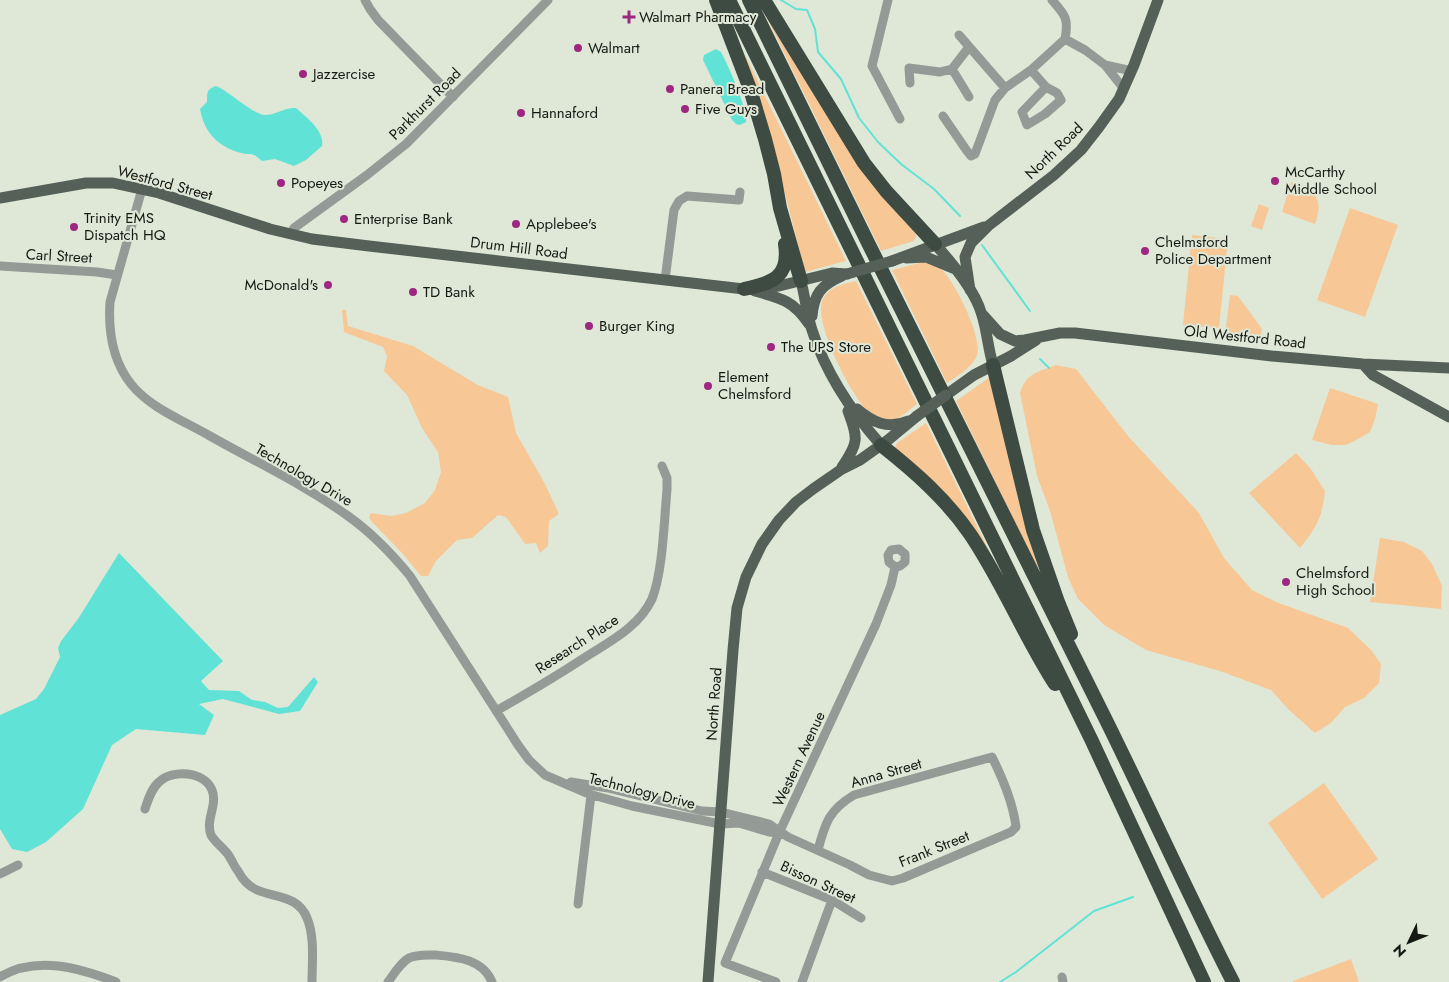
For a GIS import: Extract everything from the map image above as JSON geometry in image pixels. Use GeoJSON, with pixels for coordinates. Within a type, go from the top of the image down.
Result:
{"type":"FeatureCollection","features":[{"type":"Feature","properties":{"kind":"highway"},"geometry":{"type":"LineString","coordinates":[[716,0],[750,89],[765,138],[783,221],[787,257],[784,268],[769,283],[744,289]]}},
{"type":"Feature","properties":{"kind":"highway"},"geometry":{"type":"LineString","coordinates":[[729,0],[1091,739],[1204,982]]}},
{"type":"Feature","properties":{"kind":"highway"},"geometry":{"type":"LineString","coordinates":[[749,0],[990,491],[1107,722],[1233,982]]}},
{"type":"Feature","properties":{"kind":"highway"},"geometry":{"type":"LineString","coordinates":[[764,0],[864,163],[886,192],[935,244]]}},
{"type":"Feature","properties":{"kind":"highway"},"geometry":{"type":"LineString","coordinates":[[783,221],[801,281]]}},
{"type":"Feature","properties":{"kind":"highway"},"geometry":{"type":"LineString","coordinates":[[993,365],[1033,530],[1058,602],[1107,722]]}},
{"type":"Feature","properties":{"kind":"highway"},"geometry":{"type":"LineString","coordinates":[[881,445],[922,479],[941,498],[970,534],[1050,676],[1091,739]]}},
{"type":"Feature","properties":{"kind":"main road","name":"North Road"},"geometry":{"type":"LineString","coordinates":[[970,290],[965,257],[967,249],[988,226],[1081,150],[1099,127],[1124,89],[1158,0]]}},
{"type":"Feature","properties":{"kind":"main road","name":"Westford Street"},"geometry":{"type":"LineString","coordinates":[[0,198],[86,183],[113,182],[159,193],[265,228],[290,234]]}},
{"type":"Feature","properties":{"kind":"main road","name":"North Road"},"geometry":{"type":"LineString","coordinates":[[897,259],[988,226]]}},
{"type":"Feature","properties":{"kind":"main road","name":"Drum Hill Road"},"geometry":{"type":"LineString","coordinates":[[290,234],[312,239],[744,289],[788,301],[799,311],[811,328]]}},
{"type":"Feature","properties":{"kind":"main road"},"geometry":{"type":"LineString","coordinates":[[844,397],[866,417],[880,424],[894,425],[914,418],[974,375],[993,365],[982,314],[970,290],[956,269],[935,244]]}},
{"type":"Feature","properties":{"kind":"main road"},"geometry":{"type":"LineString","coordinates":[[811,328],[813,306],[818,293],[830,281],[847,274],[897,259],[926,257],[956,269]]}},
{"type":"Feature","properties":{"kind":"main road","name":"Drum Hill Road"},"geometry":{"type":"LineString","coordinates":[[744,289],[771,287],[832,273],[847,274]]}},
{"type":"Feature","properties":{"kind":"main road"},"geometry":{"type":"LineString","coordinates":[[801,281],[811,328],[827,368],[857,418],[881,445]]}},
{"type":"Feature","properties":{"kind":"main road","name":"Old Westford Road"},"geometry":{"type":"LineString","coordinates":[[982,314],[1000,334],[1010,339],[1025,340],[1060,333],[1089,334],[1272,356],[1363,364],[1449,368]]}},
{"type":"Feature","properties":{"kind":"main road","name":"Old Westford Road"},"geometry":{"type":"LineString","coordinates":[[993,365],[1039,338]]}},
{"type":"Feature","properties":{"kind":"main road"},"geometry":{"type":"LineString","coordinates":[[1363,364],[1373,375],[1449,417]]}},
{"type":"Feature","properties":{"kind":"main road","name":"North Road"},"geometry":{"type":"LineString","coordinates":[[842,469],[852,452],[856,440],[856,434],[844,397]]}},
{"type":"Feature","properties":{"kind":"main road","name":"North Road"},"geometry":{"type":"LineString","coordinates":[[708,982],[737,608],[746,577],[762,544],[779,520],[807,493],[842,469],[860,460],[894,436],[914,418]]}},
{"type":"Feature","properties":{"kind":"street"},"geometry":{"type":"LineString","coordinates":[[365,0],[378,20],[453,96]]}},
{"type":"Feature","properties":{"kind":"street","name":"Parkhurst Road"},"geometry":{"type":"LineString","coordinates":[[290,234],[294,228],[394,154],[548,0]]}},
{"type":"Feature","properties":{"kind":"street"},"geometry":{"type":"LineString","coordinates":[[888,0],[872,66],[900,119]]}},
{"type":"Feature","properties":{"kind":"street"},"geometry":{"type":"LineString","coordinates":[[943,116],[971,156],[975,154],[995,100],[1005,88],[1031,70],[1065,38],[1068,24],[1066,16],[1052,0]]}},
{"type":"Feature","properties":{"kind":"street"},"geometry":{"type":"LineString","coordinates":[[959,35],[1005,88]]}},
{"type":"Feature","properties":{"kind":"street"},"geometry":{"type":"LineString","coordinates":[[1065,38],[1106,65],[1124,89]]}},
{"type":"Feature","properties":{"kind":"street"},"geometry":{"type":"LineString","coordinates":[[910,83],[909,68],[940,72],[952,69],[969,47]]}},
{"type":"Feature","properties":{"kind":"street"},"geometry":{"type":"LineString","coordinates":[[1106,65],[1132,71]]}},
{"type":"Feature","properties":{"kind":"street"},"geometry":{"type":"LineString","coordinates":[[952,69],[969,97]]}},
{"type":"Feature","properties":{"kind":"street"},"geometry":{"type":"LineString","coordinates":[[1031,70],[1046,87],[1057,93],[1061,100],[1028,125],[1022,112],[1046,87]]}},
{"type":"Feature","properties":{"kind":"street","name":"Technology Drive"},"geometry":{"type":"LineString","coordinates":[[142,189],[110,302],[110,334],[117,359],[132,386],[155,405],[305,489],[348,516],[369,532],[410,576],[529,760],[545,774],[592,795],[632,806],[721,818]]}},
{"type":"Feature","properties":{"kind":"street"},"geometry":{"type":"LineString","coordinates":[[665,280],[674,210],[679,200],[687,196],[739,200],[740,192]]}},
{"type":"Feature","properties":{"kind":"street"},"geometry":{"type":"LineString","coordinates":[[312,215],[303,226],[306,234],[312,239]]}},
{"type":"Feature","properties":{"kind":"street","name":"Carl Street"},"geometry":{"type":"LineString","coordinates":[[0,266],[117,275]]}},
{"type":"Feature","properties":{"kind":"street","name":"Research Place"},"geometry":{"type":"LineString","coordinates":[[496,711],[562,673],[624,632],[645,611],[652,598],[658,577],[667,490],[667,478],[662,466]]}},
{"type":"Feature","properties":{"kind":"street","name":"Western Avenue"},"geometry":{"type":"LineString","coordinates":[[776,982],[725,963],[779,833],[876,624],[891,585],[895,566]]}},
{"type":"Feature","properties":{"kind":"street","name":"Frank Street"},"geometry":{"type":"LineString","coordinates":[[721,818],[769,832],[779,833],[869,875],[892,881],[904,878],[993,840],[1011,832],[1016,827],[1004,780],[992,758]]}},
{"type":"Feature","properties":{"kind":"street","name":"Anna Street"},"geometry":{"type":"LineString","coordinates":[[818,850],[826,822],[840,804],[854,796],[992,758]]}},
{"type":"Feature","properties":{"kind":"street"},"geometry":{"type":"LineString","coordinates":[[145,809],[158,783],[171,776],[194,775],[208,785],[212,790],[213,797],[209,823],[212,836],[227,852],[243,879],[256,890],[294,901],[307,916],[311,935],[312,982]]}},
{"type":"Feature","properties":{"kind":"street","name":"Technology Drive"},"geometry":{"type":"LineString","coordinates":[[558,780],[608,788],[702,811],[721,818]]}},
{"type":"Feature","properties":{"kind":"street"},"geometry":{"type":"LineString","coordinates":[[578,904],[592,795]]}},
{"type":"Feature","properties":{"kind":"street"},"geometry":{"type":"LineString","coordinates":[[0,874],[18,865]]}},
{"type":"Feature","properties":{"kind":"street","name":"Bisson Street"},"geometry":{"type":"LineString","coordinates":[[762,872],[832,900],[861,918]]}},
{"type":"Feature","properties":{"kind":"street"},"geometry":{"type":"LineString","coordinates":[[802,982],[832,900]]}},
{"type":"Feature","properties":{"kind":"street"},"geometry":{"type":"LineString","coordinates":[[388,982],[407,959],[424,955],[466,959],[475,963],[490,975],[492,982]]}},
{"type":"Feature","properties":{"kind":"street"},"geometry":{"type":"LineString","coordinates":[[0,977],[15,970],[47,965],[69,967],[116,982]]}},
{"type":"Feature","properties":{"kind":"shaded area"},"geometry":{"type":"Polygon","coordinates":[[[765,14],[917,234],[914,241],[881,251],[765,14]]]}},
{"type":"Feature","properties":{"kind":"shaded area"},"geometry":{"type":"Polygon","coordinates":[[[746,57],[846,261],[805,272],[772,143],[744,58],[746,57]]]}},
{"type":"Feature","properties":{"kind":"shaded area"},"geometry":{"type":"Polygon","coordinates":[[[1291,182],[1307,189],[1316,196],[1319,207],[1315,224],[1282,212],[1291,182]]]}},
{"type":"Feature","properties":{"kind":"shaded area"},"geometry":{"type":"Polygon","coordinates":[[[1259,204],[1269,208],[1262,230],[1251,226],[1259,204]]]}},
{"type":"Feature","properties":{"kind":"shaded area"},"geometry":{"type":"Polygon","coordinates":[[[1350,208],[1398,225],[1365,317],[1317,300],[1350,208]]]}},
{"type":"Feature","properties":{"kind":"shaded area"},"geometry":{"type":"Polygon","coordinates":[[[1192,235],[1228,239],[1219,328],[1183,325],[1192,235]]]}},
{"type":"Feature","properties":{"kind":"shaded area"},"geometry":{"type":"Polygon","coordinates":[[[923,262],[937,266],[947,275],[960,296],[976,336],[978,347],[975,359],[964,371],[947,383],[892,270],[923,262]]]}},
{"type":"Feature","properties":{"kind":"shaded area"},"geometry":{"type":"Polygon","coordinates":[[[856,281],[917,404],[895,419],[887,420],[875,416],[862,404],[853,392],[836,360],[824,326],[821,312],[824,297],[836,287],[856,281]]]}},
{"type":"Feature","properties":{"kind":"shaded area"},"geometry":{"type":"Polygon","coordinates":[[[1230,295],[1238,296],[1262,329],[1260,338],[1225,334],[1230,295]]]}},
{"type":"Feature","properties":{"kind":"shaded area"},"geometry":{"type":"Polygon","coordinates":[[[342,310],[346,310],[348,326],[413,346],[478,385],[508,397],[516,433],[545,484],[559,514],[549,521],[548,546],[540,553],[536,543],[525,544],[506,517],[498,515],[472,538],[457,540],[436,561],[428,576],[421,576],[372,522],[369,517],[371,513],[391,516],[406,513],[425,503],[435,490],[441,472],[438,452],[422,428],[407,395],[384,371],[387,356],[383,347],[344,332],[342,310]]]}},
{"type":"Feature","properties":{"kind":"shaded area"},"geometry":{"type":"Polygon","coordinates":[[[1056,365],[1076,369],[1128,436],[1199,513],[1224,558],[1252,590],[1276,602],[1348,628],[1371,650],[1381,664],[1379,683],[1364,698],[1345,707],[1331,723],[1315,733],[1289,710],[1271,690],[1220,671],[1146,650],[1104,625],[1078,599],[1068,577],[1050,511],[1037,476],[1020,393],[1029,377],[1056,365]]]}},
{"type":"Feature","properties":{"kind":"shaded area"},"geometry":{"type":"Polygon","coordinates":[[[990,377],[1040,566],[1037,567],[956,401],[990,377]]]}},
{"type":"Feature","properties":{"kind":"shaded area"},"geometry":{"type":"Polygon","coordinates":[[[1330,388],[1378,404],[1370,432],[1346,445],[1332,445],[1312,440],[1330,388]]]}},
{"type":"Feature","properties":{"kind":"shaded area"},"geometry":{"type":"Polygon","coordinates":[[[926,423],[1022,618],[982,545],[895,448],[897,443],[926,423]]]}},
{"type":"Feature","properties":{"kind":"shaded area"},"geometry":{"type":"Polygon","coordinates":[[[1296,453],[1311,469],[1325,491],[1318,522],[1300,548],[1249,493],[1296,453]]]}},
{"type":"Feature","properties":{"kind":"shaded area"},"geometry":{"type":"Polygon","coordinates":[[[1380,538],[1404,542],[1422,551],[1432,564],[1442,586],[1441,609],[1370,602],[1380,538]]]}},
{"type":"Feature","properties":{"kind":"shaded area"},"geometry":{"type":"Polygon","coordinates":[[[1324,783],[1378,859],[1322,899],[1268,823],[1324,783]]]}},
{"type":"Feature","properties":{"kind":"shaded area"},"geometry":{"type":"Polygon","coordinates":[[[1351,959],[1359,982],[1293,982],[1293,981],[1351,959]]]}},
{"type":"Feature","properties":{"kind":"water"},"geometry":{"type":"Polygon","coordinates":[[[716,49],[721,52],[724,58],[744,107],[746,122],[740,125],[732,120],[703,60],[704,55],[716,49]]]}},
{"type":"Feature","properties":{"kind":"water"},"geometry":{"type":"Polygon","coordinates":[[[216,86],[260,114],[269,115],[296,108],[318,130],[321,135],[322,146],[306,160],[294,166],[275,159],[262,161],[254,155],[241,153],[225,147],[213,137],[205,125],[200,109],[207,102],[209,90],[216,86]]]}},
{"type":"Feature","properties":{"kind":"water"},"geometry":{"type":"Polygon","coordinates":[[[119,553],[223,661],[201,681],[209,690],[239,691],[252,700],[265,702],[278,708],[288,707],[314,677],[318,682],[300,711],[279,714],[223,699],[199,704],[214,715],[205,735],[136,729],[112,745],[83,809],[46,842],[27,852],[12,849],[0,829],[0,715],[36,699],[44,689],[60,657],[58,648],[61,641],[78,619],[119,553]]]}},
{"type":"Feature","properties":{"kind":"waterway"},"geometry":{"type":"LineString","coordinates":[[781,0],[796,9],[807,10],[815,29],[818,52],[841,79],[859,118],[878,142],[901,164],[934,189],[960,216]]}},
{"type":"Feature","properties":{"kind":"waterway"},"geometry":{"type":"LineString","coordinates":[[982,245],[1030,311]]}},
{"type":"Feature","properties":{"kind":"waterway"},"geometry":{"type":"LineString","coordinates":[[1040,359],[1049,368]]}},
{"type":"Feature","properties":{"kind":"waterway"},"geometry":{"type":"LineString","coordinates":[[1000,982],[1016,972],[1094,911],[1133,897]]}},
{"type":"Feature","properties":{"kind":"place","name":"Walmart Pharmacy"},"geometry":{"type":"Point","coordinates":[629,17]}},
{"type":"Feature","properties":{"kind":"place","name":"Walmart"},"geometry":{"type":"Point","coordinates":[578,48]}},
{"type":"Feature","properties":{"kind":"place","name":"Jazzercise"},"geometry":{"type":"Point","coordinates":[303,74]}},
{"type":"Feature","properties":{"kind":"place","name":"Panera Bread"},"geometry":{"type":"Point","coordinates":[670,89]}},
{"type":"Feature","properties":{"kind":"place","name":"Five Guys"},"geometry":{"type":"Point","coordinates":[685,109]}},
{"type":"Feature","properties":{"kind":"place","name":"Hannaford"},"geometry":{"type":"Point","coordinates":[521,113]}},
{"type":"Feature","properties":{"kind":"place","name":"McCarthy Middle School"},"geometry":{"type":"Point","coordinates":[1275,181]}},
{"type":"Feature","properties":{"kind":"place","name":"Popeyes"},"geometry":{"type":"Point","coordinates":[281,183]}},
{"type":"Feature","properties":{"kind":"place","name":"Enterprise Bank"},"geometry":{"type":"Point","coordinates":[344,219]}},
{"type":"Feature","properties":{"kind":"place","name":"Applebee's"},"geometry":{"type":"Point","coordinates":[516,224]}},
{"type":"Feature","properties":{"kind":"place","name":"Trinity EMS Dispatch HQ"},"geometry":{"type":"Point","coordinates":[74,227]}},
{"type":"Feature","properties":{"kind":"place","name":"Chelmsford Police Department"},"geometry":{"type":"Point","coordinates":[1145,251]}},
{"type":"Feature","properties":{"kind":"place","name":"McDonald's"},"geometry":{"type":"Point","coordinates":[328,285]}},
{"type":"Feature","properties":{"kind":"place","name":"TD Bank"},"geometry":{"type":"Point","coordinates":[413,292]}},
{"type":"Feature","properties":{"kind":"place","name":"Burger King"},"geometry":{"type":"Point","coordinates":[589,326]}},
{"type":"Feature","properties":{"kind":"place","name":"The UPS Store"},"geometry":{"type":"Point","coordinates":[771,347]}},
{"type":"Feature","properties":{"kind":"place","name":"Element Chelmsford"},"geometry":{"type":"Point","coordinates":[708,386]}},
{"type":"Feature","properties":{"kind":"place","name":"Chelmsford High School"},"geometry":{"type":"Point","coordinates":[1286,582]}}]}
